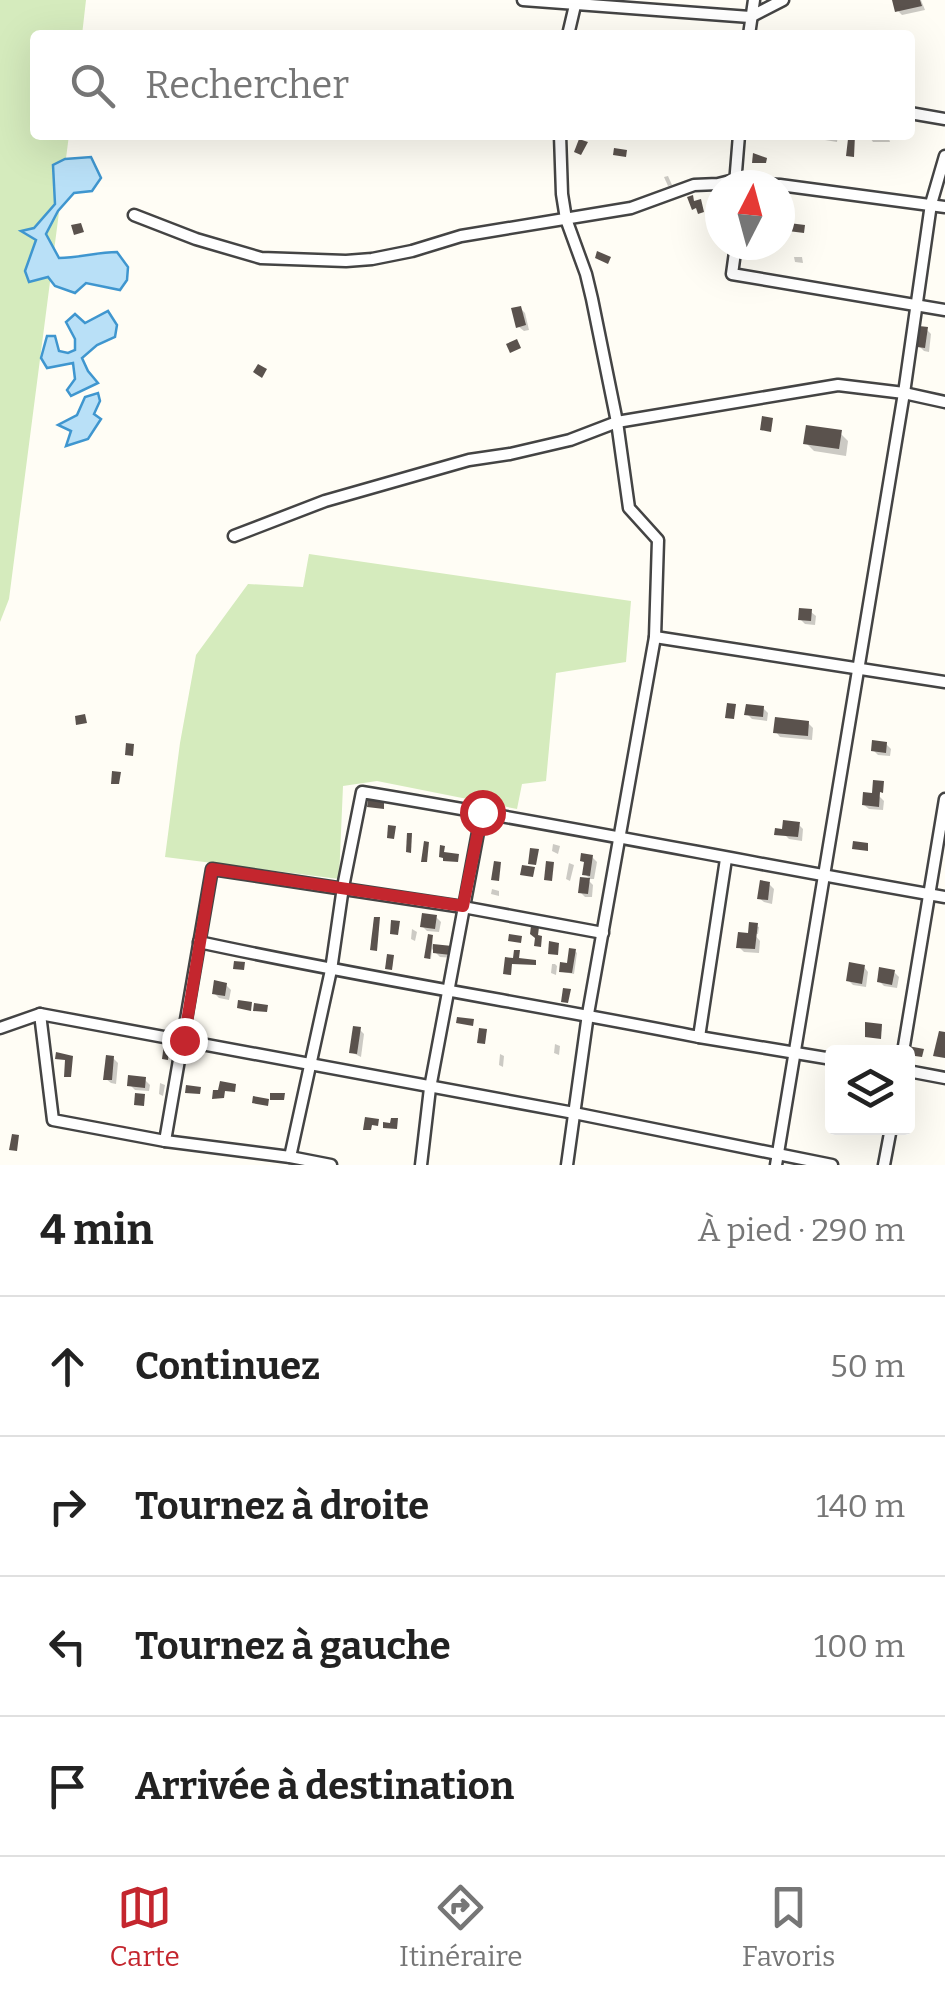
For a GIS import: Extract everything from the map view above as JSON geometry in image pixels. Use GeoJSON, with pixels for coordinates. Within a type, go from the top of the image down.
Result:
{"type":"FeatureCollection","features":[{"type":"Feature","properties":{"kind":"street"},"geometry":{"type":"LineString","coordinates":[[523,0],[750,17],[784,0]]}},
{"type":"Feature","properties":{"kind":"street"},"geometry":{"type":"LineString","coordinates":[[749,30],[754,0]]}},
{"type":"Feature","properties":{"kind":"street"},"geometry":{"type":"LineString","coordinates":[[569,30],[576,1]]}},
{"type":"Feature","properties":{"kind":"street"},"geometry":{"type":"LineString","coordinates":[[915,113],[945,119]]}},
{"type":"Feature","properties":{"kind":"street"},"geometry":{"type":"LineString","coordinates":[[560,140],[566,219],[586,274],[629,508],[658,540],[655,638],[588,1014],[566,1165]]}},
{"type":"Feature","properties":{"kind":"street"},"geometry":{"type":"LineString","coordinates":[[735,170],[738,140]]}},
{"type":"Feature","properties":{"kind":"street"},"geometry":{"type":"LineString","coordinates":[[776,1160],[904,393],[931,204],[945,156]]}},
{"type":"Feature","properties":{"kind":"street"},"geometry":{"type":"LineString","coordinates":[[134,215],[261,258],[372,260],[461,236],[631,208],[705,185]]}},
{"type":"Feature","properties":{"kind":"street"},"geometry":{"type":"LineString","coordinates":[[795,187],[945,207]]}},
{"type":"Feature","properties":{"kind":"street"},"geometry":{"type":"LineString","coordinates":[[734,260],[732,274],[945,310]]}},
{"type":"Feature","properties":{"kind":"street"},"geometry":{"type":"LineString","coordinates":[[234,536],[325,500],[469,460],[570,440],[616,422],[838,384],[945,402]]}},
{"type":"Feature","properties":{"kind":"street"},"geometry":{"type":"LineString","coordinates":[[655,638],[945,682]]}},
{"type":"Feature","properties":{"kind":"street"},"geometry":{"type":"LineString","coordinates":[[290,1157],[331,970],[362,792],[945,898]]}},
{"type":"Feature","properties":{"kind":"street"},"geometry":{"type":"LineString","coordinates":[[904,1045],[945,800]]}},
{"type":"Feature","properties":{"kind":"street"},"geometry":{"type":"LineString","coordinates":[[421,1165],[430,1088],[482,812]]}},
{"type":"Feature","properties":{"kind":"street"},"geometry":{"type":"LineString","coordinates":[[698,1037],[726,859]]}},
{"type":"Feature","properties":{"kind":"street"},"geometry":{"type":"LineString","coordinates":[[165,1141],[212,869],[463,906],[603,933]]}},
{"type":"Feature","properties":{"kind":"street"},"geometry":{"type":"LineString","coordinates":[[199,942],[331,970],[825,1058]]}},
{"type":"Feature","properties":{"kind":"street"},"geometry":{"type":"LineString","coordinates":[[40,1014],[53,1120],[331,1165]]}},
{"type":"Feature","properties":{"kind":"street"},"geometry":{"type":"LineString","coordinates":[[0,1028],[40,1014],[574,1114],[776,1160],[832,1165]]}},
{"type":"Feature","properties":{"kind":"street"},"geometry":{"type":"LineString","coordinates":[[915,1073],[945,1078]]}},
{"type":"Feature","properties":{"kind":"street"},"geometry":{"type":"LineString","coordinates":[[884,1165],[889,1135]]}},
{"type":"Feature","properties":{"kind":"green space"},"geometry":{"type":"Polygon","coordinates":[[[0,0],[86,0],[83,30],[30,30],[30,140],[68,140],[9,599],[0,622],[0,0]]]}},
{"type":"Feature","properties":{"kind":"green space"},"geometry":{"type":"Polygon","coordinates":[[[309,554],[631,601],[626,662],[556,673],[546,781],[522,784],[517,809],[377,781],[343,786],[339,879],[165,857],[196,655],[248,584],[303,587],[309,554]]]}},
{"type":"Feature","properties":{"kind":"water"},"geometry":{"type":"Polygon","coordinates":[[[91,157],[101,178],[92,191],[74,193],[58,211],[46,234],[59,258],[117,252],[128,267],[127,280],[120,290],[86,283],[75,293],[55,286],[48,277],[29,282],[25,271],[36,240],[21,231],[34,228],[55,204],[53,165],[65,159],[91,157]]]}},
{"type":"Feature","properties":{"kind":"water"},"geometry":{"type":"Polygon","coordinates":[[[108,311],[117,325],[115,337],[82,358],[98,383],[71,396],[67,390],[75,379],[73,363],[47,368],[41,358],[47,336],[55,336],[59,351],[68,353],[75,350],[75,339],[66,322],[75,314],[85,323],[108,311]]]}},
{"type":"Feature","properties":{"kind":"water"},"geometry":{"type":"Polygon","coordinates":[[[98,393],[100,401],[94,414],[101,419],[88,439],[66,446],[71,431],[58,425],[77,415],[85,397],[98,393]]]}},
{"type":"Feature","properties":{"kind":"building"},"geometry":{"type":"Polygon","coordinates":[[[892,0],[920,0],[922,6],[895,12],[892,0]]]}},
{"type":"Feature","properties":{"kind":"building"},"geometry":{"type":"Polygon","coordinates":[[[579,140],[588,142],[581,155],[574,152],[579,140]]]}},
{"type":"Feature","properties":{"kind":"building"},"geometry":{"type":"Polygon","coordinates":[[[848,140],[855,140],[854,157],[846,156],[848,140]]]}},
{"type":"Feature","properties":{"kind":"building"},"geometry":{"type":"Polygon","coordinates":[[[614,148],[627,150],[626,157],[613,155],[614,148]]]}},
{"type":"Feature","properties":{"kind":"building"},"geometry":{"type":"Polygon","coordinates":[[[753,153],[767,158],[766,163],[752,163],[753,153]]]}},
{"type":"Feature","properties":{"kind":"building"},"geometry":{"type":"Polygon","coordinates":[[[693,195],[694,201],[701,199],[704,212],[692,210],[687,197],[693,195]]]}},
{"type":"Feature","properties":{"kind":"building"},"geometry":{"type":"Polygon","coordinates":[[[81,223],[84,232],[74,235],[71,225],[81,223]]]}},
{"type":"Feature","properties":{"kind":"building"},"geometry":{"type":"Polygon","coordinates":[[[795,224],[805,225],[804,233],[795,232],[795,224]]]}},
{"type":"Feature","properties":{"kind":"building"},"geometry":{"type":"Polygon","coordinates":[[[597,251],[611,257],[608,264],[595,258],[597,251]]]}},
{"type":"Feature","properties":{"kind":"building"},"geometry":{"type":"Polygon","coordinates":[[[521,306],[526,325],[516,328],[511,308],[521,306]]]}},
{"type":"Feature","properties":{"kind":"building"},"geometry":{"type":"Polygon","coordinates":[[[919,326],[928,327],[925,348],[917,347],[919,326]]]}},
{"type":"Feature","properties":{"kind":"building"},"geometry":{"type":"Polygon","coordinates":[[[517,339],[521,348],[510,353],[506,344],[517,339]]]}},
{"type":"Feature","properties":{"kind":"building"},"geometry":{"type":"Polygon","coordinates":[[[258,364],[267,369],[262,378],[253,372],[258,364]]]}},
{"type":"Feature","properties":{"kind":"building"},"geometry":{"type":"Polygon","coordinates":[[[762,416],[773,418],[771,432],[760,430],[762,416]]]}},
{"type":"Feature","properties":{"kind":"building"},"geometry":{"type":"Polygon","coordinates":[[[806,425],[842,430],[839,449],[803,444],[806,425]]]}},
{"type":"Feature","properties":{"kind":"building"},"geometry":{"type":"Polygon","coordinates":[[[799,608],[812,609],[811,621],[798,620],[799,608]]]}},
{"type":"Feature","properties":{"kind":"building"},"geometry":{"type":"Polygon","coordinates":[[[727,703],[736,704],[734,719],[725,718],[727,703]]]}},
{"type":"Feature","properties":{"kind":"building"},"geometry":{"type":"Polygon","coordinates":[[[746,704],[764,706],[763,717],[744,715],[746,704]]]}},
{"type":"Feature","properties":{"kind":"building"},"geometry":{"type":"Polygon","coordinates":[[[85,714],[87,723],[76,725],[75,716],[85,714]]]}},
{"type":"Feature","properties":{"kind":"building"},"geometry":{"type":"Polygon","coordinates":[[[775,717],[809,721],[808,736],[773,733],[775,717]]]}},
{"type":"Feature","properties":{"kind":"building"},"geometry":{"type":"Polygon","coordinates":[[[872,740],[887,742],[886,753],[871,751],[872,740]]]}},
{"type":"Feature","properties":{"kind":"building"},"geometry":{"type":"Polygon","coordinates":[[[126,743],[134,744],[133,756],[125,755],[126,743]]]}},
{"type":"Feature","properties":{"kind":"building"},"geometry":{"type":"Polygon","coordinates":[[[112,771],[121,772],[119,784],[111,784],[112,771]]]}},
{"type":"Feature","properties":{"kind":"building"},"geometry":{"type":"Polygon","coordinates":[[[873,780],[884,781],[879,807],[862,805],[863,792],[872,793],[873,780]]]}},
{"type":"Feature","properties":{"kind":"building"},"geometry":{"type":"Polygon","coordinates":[[[368,800],[384,801],[384,809],[367,807],[368,800]]]}},
{"type":"Feature","properties":{"kind":"building"},"geometry":{"type":"Polygon","coordinates":[[[783,820],[800,822],[798,837],[774,835],[775,828],[782,829],[783,820]]]}},
{"type":"Feature","properties":{"kind":"building"},"geometry":{"type":"Polygon","coordinates":[[[388,825],[396,826],[394,839],[387,838],[388,825]]]}},
{"type":"Feature","properties":{"kind":"building"},"geometry":{"type":"Polygon","coordinates":[[[407,833],[412,833],[411,853],[406,852],[407,833]]]}},
{"type":"Feature","properties":{"kind":"building"},"geometry":{"type":"Polygon","coordinates":[[[424,841],[429,842],[427,862],[421,862],[424,841]]]}},
{"type":"Feature","properties":{"kind":"building"},"geometry":{"type":"Polygon","coordinates":[[[853,841],[868,843],[868,851],[852,849],[853,841]]]}},
{"type":"Feature","properties":{"kind":"building"},"geometry":{"type":"Polygon","coordinates":[[[440,845],[445,846],[444,852],[459,854],[458,862],[443,861],[439,857],[440,845]]]}},
{"type":"Feature","properties":{"kind":"building"},"geometry":{"type":"Polygon","coordinates":[[[530,848],[539,849],[536,865],[528,864],[530,848]]]}},
{"type":"Feature","properties":{"kind":"building"},"geometry":{"type":"Polygon","coordinates":[[[581,853],[593,855],[590,876],[582,875],[581,853]]]}},
{"type":"Feature","properties":{"kind":"building"},"geometry":{"type":"Polygon","coordinates":[[[494,861],[501,862],[499,881],[491,880],[494,861]]]}},
{"type":"Feature","properties":{"kind":"building"},"geometry":{"type":"Polygon","coordinates":[[[546,861],[554,862],[552,881],[544,880],[546,861]]]}},
{"type":"Feature","properties":{"kind":"building"},"geometry":{"type":"Polygon","coordinates":[[[522,865],[535,867],[533,877],[520,875],[522,865]]]}},
{"type":"Feature","properties":{"kind":"building"},"geometry":{"type":"Polygon","coordinates":[[[580,877],[590,878],[588,894],[578,893],[580,877]]]}},
{"type":"Feature","properties":{"kind":"building"},"geometry":{"type":"Polygon","coordinates":[[[760,880],[770,882],[768,900],[757,899],[760,880]]]}},
{"type":"Feature","properties":{"kind":"building"},"geometry":{"type":"Polygon","coordinates":[[[422,913],[437,915],[435,929],[420,927],[422,913]]]}},
{"type":"Feature","properties":{"kind":"building"},"geometry":{"type":"Polygon","coordinates":[[[374,917],[380,917],[377,951],[370,950],[374,917]]]}},
{"type":"Feature","properties":{"kind":"building"},"geometry":{"type":"Polygon","coordinates":[[[391,920],[400,921],[398,935],[390,934],[391,920]]]}},
{"type":"Feature","properties":{"kind":"building"},"geometry":{"type":"Polygon","coordinates":[[[749,922],[758,923],[755,949],[736,948],[738,932],[748,933],[749,922]]]}},
{"type":"Feature","properties":{"kind":"building"},"geometry":{"type":"Polygon","coordinates":[[[531,926],[539,927],[541,947],[534,946],[531,926]]]}},
{"type":"Feature","properties":{"kind":"building"},"geometry":{"type":"Polygon","coordinates":[[[428,934],[433,935],[430,959],[424,958],[428,934]]]}},
{"type":"Feature","properties":{"kind":"building"},"geometry":{"type":"Polygon","coordinates":[[[509,934],[522,936],[521,943],[508,941],[509,934]]]}},
{"type":"Feature","properties":{"kind":"building"},"geometry":{"type":"Polygon","coordinates":[[[549,941],[559,943],[558,955],[548,954],[549,941]]]}},
{"type":"Feature","properties":{"kind":"building"},"geometry":{"type":"Polygon","coordinates":[[[433,944],[452,946],[451,955],[433,953],[433,944]]]}},
{"type":"Feature","properties":{"kind":"building"},"geometry":{"type":"Polygon","coordinates":[[[569,948],[576,949],[572,973],[559,972],[560,962],[567,963],[569,948]]]}},
{"type":"Feature","properties":{"kind":"building"},"geometry":{"type":"Polygon","coordinates":[[[514,950],[520,950],[519,958],[536,960],[536,965],[512,964],[511,975],[503,974],[505,957],[513,958],[514,950]]]}},
{"type":"Feature","properties":{"kind":"building"},"geometry":{"type":"Polygon","coordinates":[[[387,954],[394,955],[392,970],[385,969],[387,954]]]}},
{"type":"Feature","properties":{"kind":"building"},"geometry":{"type":"Polygon","coordinates":[[[234,961],[245,962],[244,970],[233,969],[234,961]]]}},
{"type":"Feature","properties":{"kind":"building"},"geometry":{"type":"Polygon","coordinates":[[[849,962],[865,965],[862,984],[846,981],[849,962]]]}},
{"type":"Feature","properties":{"kind":"building"},"geometry":{"type":"Polygon","coordinates":[[[879,967],[895,970],[892,985],[877,982],[879,967]]]}},
{"type":"Feature","properties":{"kind":"building"},"geometry":{"type":"Polygon","coordinates":[[[214,980],[227,983],[225,996],[212,994],[214,980]]]}},
{"type":"Feature","properties":{"kind":"building"},"geometry":{"type":"Polygon","coordinates":[[[563,988],[571,989],[568,1003],[561,1002],[563,988]]]}},
{"type":"Feature","properties":{"kind":"building"},"geometry":{"type":"Polygon","coordinates":[[[238,1000],[252,1002],[251,1011],[237,1008],[238,1000]]]}},
{"type":"Feature","properties":{"kind":"building"},"geometry":{"type":"Polygon","coordinates":[[[254,1003],[268,1005],[267,1012],[253,1011],[254,1003]]]}},
{"type":"Feature","properties":{"kind":"building"},"geometry":{"type":"Polygon","coordinates":[[[457,1017],[474,1019],[473,1026],[456,1023],[457,1017]]]}},
{"type":"Feature","properties":{"kind":"building"},"geometry":{"type":"Polygon","coordinates":[[[865,1022],[882,1024],[881,1039],[865,1037],[865,1022]]]}},
{"type":"Feature","properties":{"kind":"building"},"geometry":{"type":"Polygon","coordinates":[[[353,1026],[361,1027],[357,1054],[349,1053],[353,1026]]]}},
{"type":"Feature","properties":{"kind":"building"},"geometry":{"type":"Polygon","coordinates":[[[479,1028],[487,1029],[485,1044],[477,1043],[479,1028]]]}},
{"type":"Feature","properties":{"kind":"building"},"geometry":{"type":"Polygon","coordinates":[[[939,1031],[945,1032],[945,1058],[933,1056],[939,1031]]]}},
{"type":"Feature","properties":{"kind":"building"},"geometry":{"type":"Polygon","coordinates":[[[164,1044],[170,1044],[168,1060],[162,1059],[164,1044]]]}},
{"type":"Feature","properties":{"kind":"building"},"geometry":{"type":"Polygon","coordinates":[[[915,1047],[924,1049],[922,1057],[915,1056],[915,1047]]]}},
{"type":"Feature","properties":{"kind":"building"},"geometry":{"type":"Polygon","coordinates":[[[56,1052],[73,1056],[71,1077],[64,1077],[65,1060],[55,1059],[56,1052]]]}},
{"type":"Feature","properties":{"kind":"building"},"geometry":{"type":"Polygon","coordinates":[[[106,1055],[114,1056],[112,1080],[103,1080],[106,1055]]]}},
{"type":"Feature","properties":{"kind":"building"},"geometry":{"type":"Polygon","coordinates":[[[128,1075],[146,1077],[145,1088],[127,1086],[128,1075]]]}},
{"type":"Feature","properties":{"kind":"building"},"geometry":{"type":"Polygon","coordinates":[[[220,1081],[236,1084],[235,1092],[225,1091],[224,1098],[212,1099],[213,1090],[218,1090],[220,1081]]]}},
{"type":"Feature","properties":{"kind":"building"},"geometry":{"type":"Polygon","coordinates":[[[186,1085],[201,1087],[200,1094],[185,1093],[186,1085]]]}},
{"type":"Feature","properties":{"kind":"building"},"geometry":{"type":"Polygon","coordinates":[[[135,1093],[145,1094],[144,1106],[134,1105],[135,1093]]]}},
{"type":"Feature","properties":{"kind":"building"},"geometry":{"type":"Polygon","coordinates":[[[270,1093],[285,1093],[284,1100],[270,1100],[270,1093]]]}},
{"type":"Feature","properties":{"kind":"building"},"geometry":{"type":"Polygon","coordinates":[[[253,1096],[269,1099],[268,1106],[252,1103],[253,1096]]]}},
{"type":"Feature","properties":{"kind":"building"},"geometry":{"type":"Polygon","coordinates":[[[365,1117],[379,1119],[378,1126],[363,1130],[365,1117]]]}},
{"type":"Feature","properties":{"kind":"building"},"geometry":{"type":"Polygon","coordinates":[[[391,1118],[398,1118],[397,1129],[383,1128],[383,1122],[390,1123],[391,1118]]]}},
{"type":"Feature","properties":{"kind":"building"},"geometry":{"type":"Polygon","coordinates":[[[12,1134],[19,1135],[17,1151],[9,1150],[12,1134]]]}},
{"type":"Feature","properties":{"kind":"route"},"geometry":{"type":"LineString","coordinates":[[184,1040],[212,869],[463,906],[482,812]]}}]}
